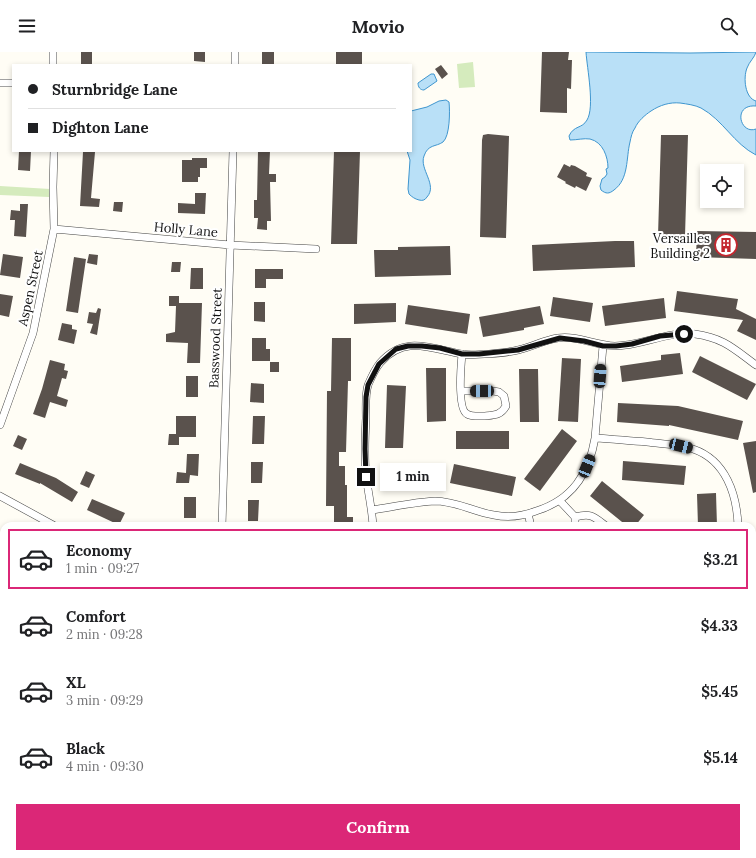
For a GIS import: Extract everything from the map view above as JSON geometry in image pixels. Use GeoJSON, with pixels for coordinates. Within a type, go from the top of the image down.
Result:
{"type":"FeatureCollection","features":[{"type":"Feature","properties":{"kind":"street"},"geometry":{"type":"LineString","coordinates":[[52,52],[53,64]]}},
{"type":"Feature","properties":{"kind":"street"},"geometry":{"type":"LineString","coordinates":[[235,52],[235,64]]}},
{"type":"Feature","properties":{"kind":"street"},"geometry":{"type":"LineString","coordinates":[[0,83],[12,83]]}},
{"type":"Feature","properties":{"kind":"street","name":"Aspen Street"},"geometry":{"type":"LineString","coordinates":[[0,425],[33,333],[54,229],[54,152]]}},
{"type":"Feature","properties":{"kind":"street","name":"Basswood Street"},"geometry":{"type":"LineString","coordinates":[[222,522],[233,152]]}},
{"type":"Feature","properties":{"kind":"street","name":"Holly Lane"},"geometry":{"type":"LineString","coordinates":[[54,229],[230,245],[316,249]]}},
{"type":"Feature","properties":{"kind":"street"},"geometry":{"type":"LineString","coordinates":[[373,522],[365,462],[366,397],[368,385],[379,364],[396,349],[408,346],[428,346],[462,354],[479,354],[518,350],[560,338],[584,341],[603,346],[616,346],[632,344],[660,336],[693,334],[711,337],[730,345],[756,365]]}},
{"type":"Feature","properties":{"kind":"street"},"geometry":{"type":"LineString","coordinates":[[372,510],[436,501],[455,504],[495,516],[504,516],[528,514],[560,501],[571,491],[584,474],[592,453],[595,438],[603,346]]}},
{"type":"Feature","properties":{"kind":"street"},"geometry":{"type":"LineString","coordinates":[[461,391],[499,392],[504,396],[506,406],[498,415],[471,416],[465,414],[462,409],[461,391],[462,354]]}},
{"type":"Feature","properties":{"kind":"street"},"geometry":{"type":"LineString","coordinates":[[595,438],[668,444],[694,449],[703,454],[717,465],[728,480],[735,499],[738,522]]}},
{"type":"Feature","properties":{"kind":"street"},"geometry":{"type":"LineString","coordinates":[[0,496],[48,522]]}},
{"type":"Feature","properties":{"kind":"street"},"geometry":{"type":"LineString","coordinates":[[560,501],[575,517],[575,522]]}},
{"type":"Feature","properties":{"kind":"street"},"geometry":{"type":"LineString","coordinates":[[528,514],[530,522]]}},
{"type":"Feature","properties":{"kind":"street"},"geometry":{"type":"LineString","coordinates":[[575,517],[587,514],[601,522]]}},
{"type":"Feature","properties":{"kind":"green space"},"geometry":{"type":"Polygon","coordinates":[[[473,62],[475,87],[459,88],[457,64],[473,62]]]}},
{"type":"Feature","properties":{"kind":"green space"},"geometry":{"type":"Polygon","coordinates":[[[0,186],[50,189],[49,197],[0,195],[0,186]]]}},
{"type":"Feature","properties":{"kind":"water"},"geometry":{"type":"Polygon","coordinates":[[[586,52],[756,52],[748,66],[745,82],[747,92],[752,99],[756,101],[756,106],[748,107],[744,110],[741,114],[741,119],[746,128],[750,130],[756,129],[756,155],[741,145],[716,119],[701,108],[694,105],[680,103],[665,104],[644,116],[633,131],[625,174],[619,185],[609,193],[601,190],[600,186],[602,179],[607,174],[606,169],[608,168],[604,150],[598,143],[590,139],[570,140],[569,136],[573,130],[585,123],[589,114],[590,87],[586,52]]]}},
{"type":"Feature","properties":{"kind":"water"},"geometry":{"type":"Polygon","coordinates":[[[431,74],[434,74],[437,81],[424,90],[420,89],[418,83],[431,74]]]}},
{"type":"Feature","properties":{"kind":"water"},"geometry":{"type":"Polygon","coordinates":[[[446,100],[449,102],[449,123],[447,134],[443,142],[428,149],[424,156],[423,161],[430,182],[430,192],[425,200],[419,200],[409,194],[408,189],[410,160],[407,152],[412,152],[412,111],[427,107],[439,101],[446,100]]]}},
{"type":"Feature","properties":{"kind":"building"},"geometry":{"type":"Polygon","coordinates":[[[81,52],[92,52],[92,64],[81,64],[81,52]]]}},
{"type":"Feature","properties":{"kind":"building"},"geometry":{"type":"Polygon","coordinates":[[[194,52],[205,52],[205,62],[194,61],[194,52]]]}},
{"type":"Feature","properties":{"kind":"building"},"geometry":{"type":"Polygon","coordinates":[[[262,52],[274,52],[274,64],[262,64],[262,52]]]}},
{"type":"Feature","properties":{"kind":"building"},"geometry":{"type":"Polygon","coordinates":[[[336,52],[362,52],[362,64],[336,64],[336,52]]]}},
{"type":"Feature","properties":{"kind":"building"},"geometry":{"type":"Polygon","coordinates":[[[542,52],[569,52],[568,60],[572,60],[571,89],[567,88],[567,113],[540,112],[542,52]]]}},
{"type":"Feature","properties":{"kind":"building"},"geometry":{"type":"Polygon","coordinates":[[[441,65],[448,74],[442,79],[435,69],[441,65]]]}},
{"type":"Feature","properties":{"kind":"building"},"geometry":{"type":"Polygon","coordinates":[[[483,135],[509,136],[506,238],[480,237],[482,140],[483,135]]]}},
{"type":"Feature","properties":{"kind":"building"},"geometry":{"type":"Polygon","coordinates":[[[661,135],[688,135],[685,236],[658,236],[661,135]]]}},
{"type":"Feature","properties":{"kind":"building"},"geometry":{"type":"Polygon","coordinates":[[[19,152],[31,152],[30,171],[18,170],[19,152]]]}},
{"type":"Feature","properties":{"kind":"building"},"geometry":{"type":"Polygon","coordinates":[[[83,152],[95,152],[91,198],[100,199],[99,207],[80,206],[83,152]]]}},
{"type":"Feature","properties":{"kind":"building"},"geometry":{"type":"Polygon","coordinates":[[[258,152],[270,152],[269,174],[276,174],[276,182],[270,182],[271,221],[267,221],[267,230],[257,229],[258,218],[254,218],[254,200],[257,200],[258,152]]]}},
{"type":"Feature","properties":{"kind":"building"},"geometry":{"type":"Polygon","coordinates":[[[334,152],[360,152],[357,244],[331,244],[334,152]]]}},
{"type":"Feature","properties":{"kind":"building"},"geometry":{"type":"Polygon","coordinates":[[[192,158],[207,158],[207,168],[200,168],[200,177],[198,177],[198,182],[182,182],[182,160],[192,160],[192,158]]]}},
{"type":"Feature","properties":{"kind":"building"},"geometry":{"type":"Polygon","coordinates":[[[564,164],[570,167],[571,165],[575,166],[587,173],[586,176],[592,178],[586,191],[576,186],[575,188],[557,177],[564,164]]]}},
{"type":"Feature","properties":{"kind":"building"},"geometry":{"type":"Polygon","coordinates":[[[195,193],[206,193],[205,214],[178,213],[178,203],[195,204],[195,193]]]}},
{"type":"Feature","properties":{"kind":"building"},"geometry":{"type":"Polygon","coordinates":[[[114,202],[123,202],[122,212],[113,211],[114,202]]]}},
{"type":"Feature","properties":{"kind":"building"},"geometry":{"type":"Polygon","coordinates":[[[20,204],[28,204],[26,237],[14,236],[15,220],[10,220],[11,210],[20,211],[20,204]]]}},
{"type":"Feature","properties":{"kind":"building","name":"Versailles Building 2"},"geometry":{"type":"Polygon","coordinates":[[[697,231],[756,232],[756,259],[696,257],[697,231]]]}},
{"type":"Feature","properties":{"kind":"building"},"geometry":{"type":"Polygon","coordinates":[[[634,241],[635,267],[533,271],[532,245],[634,241]]]}},
{"type":"Feature","properties":{"kind":"building"},"geometry":{"type":"Polygon","coordinates":[[[450,246],[451,275],[375,277],[374,250],[398,250],[398,247],[450,246]]]}},
{"type":"Feature","properties":{"kind":"building"},"geometry":{"type":"Polygon","coordinates":[[[3,254],[23,257],[20,278],[0,275],[3,254]]]}},
{"type":"Feature","properties":{"kind":"building"},"geometry":{"type":"Polygon","coordinates":[[[89,254],[98,255],[97,265],[87,263],[89,254]]]}},
{"type":"Feature","properties":{"kind":"building"},"geometry":{"type":"Polygon","coordinates":[[[74,257],[86,259],[78,313],[66,311],[74,257]]]}},
{"type":"Feature","properties":{"kind":"building"},"geometry":{"type":"Polygon","coordinates":[[[172,262],[181,262],[180,272],[171,272],[172,262]]]}},
{"type":"Feature","properties":{"kind":"building"},"geometry":{"type":"Polygon","coordinates":[[[191,268],[203,268],[203,289],[190,289],[191,268]]]}},
{"type":"Feature","properties":{"kind":"building"},"geometry":{"type":"Polygon","coordinates":[[[255,269],[283,269],[283,279],[266,279],[266,288],[255,288],[255,269]]]}},
{"type":"Feature","properties":{"kind":"building"},"geometry":{"type":"Polygon","coordinates":[[[677,291],[738,299],[736,309],[756,319],[756,340],[737,331],[743,320],[674,311],[677,291]]]}},
{"type":"Feature","properties":{"kind":"building"},"geometry":{"type":"Polygon","coordinates":[[[0,294],[13,296],[9,317],[0,315],[0,294]]]}},
{"type":"Feature","properties":{"kind":"building"},"geometry":{"type":"Polygon","coordinates":[[[169,296],[179,296],[179,303],[202,303],[200,363],[187,363],[188,343],[166,342],[166,334],[175,332],[176,306],[169,306],[169,296]]]}},
{"type":"Feature","properties":{"kind":"building"},"geometry":{"type":"Polygon","coordinates":[[[553,297],[593,303],[590,322],[550,316],[553,297]]]}},
{"type":"Feature","properties":{"kind":"building"},"geometry":{"type":"Polygon","coordinates":[[[664,298],[666,318],[605,326],[602,306],[664,298]]]}},
{"type":"Feature","properties":{"kind":"building"},"geometry":{"type":"Polygon","coordinates":[[[254,302],[265,302],[265,322],[254,321],[254,302]]]}},
{"type":"Feature","properties":{"kind":"building"},"geometry":{"type":"Polygon","coordinates":[[[396,303],[396,322],[354,324],[354,304],[396,303]]]}},
{"type":"Feature","properties":{"kind":"building"},"geometry":{"type":"Polygon","coordinates":[[[408,305],[470,314],[467,334],[405,324],[408,305]]]}},
{"type":"Feature","properties":{"kind":"building"},"geometry":{"type":"Polygon","coordinates":[[[540,306],[544,324],[524,328],[524,330],[483,337],[479,317],[540,306]]]}},
{"type":"Feature","properties":{"kind":"building"},"geometry":{"type":"Polygon","coordinates":[[[98,308],[101,309],[97,335],[90,333],[93,324],[87,323],[89,312],[96,313],[98,308]]]}},
{"type":"Feature","properties":{"kind":"building"},"geometry":{"type":"Polygon","coordinates":[[[62,323],[72,325],[72,329],[77,330],[74,344],[58,340],[62,323]]]}},
{"type":"Feature","properties":{"kind":"building"},"geometry":{"type":"Polygon","coordinates":[[[252,338],[266,338],[266,349],[270,349],[270,361],[252,361],[252,338]]]}},
{"type":"Feature","properties":{"kind":"building"},"geometry":{"type":"Polygon","coordinates":[[[332,338],[351,338],[351,381],[348,381],[346,452],[339,452],[339,466],[345,466],[345,485],[347,485],[347,517],[353,517],[353,522],[334,522],[334,506],[326,506],[327,391],[331,391],[332,338]]]}},
{"type":"Feature","properties":{"kind":"building"},"geometry":{"type":"Polygon","coordinates":[[[680,353],[683,374],[622,382],[620,366],[661,360],[661,355],[680,353]]]}},
{"type":"Feature","properties":{"kind":"building"},"geometry":{"type":"Polygon","coordinates":[[[700,356],[756,384],[747,400],[692,372],[700,356]]]}},
{"type":"Feature","properties":{"kind":"building"},"geometry":{"type":"Polygon","coordinates":[[[562,358],[581,359],[578,422],[558,421],[562,358]]]}},
{"type":"Feature","properties":{"kind":"building"},"geometry":{"type":"Polygon","coordinates":[[[50,360],[65,364],[64,370],[68,371],[66,379],[62,378],[57,396],[68,400],[66,407],[50,402],[45,418],[33,414],[50,360]]]}},
{"type":"Feature","properties":{"kind":"building"},"geometry":{"type":"Polygon","coordinates":[[[270,362],[279,362],[279,372],[270,372],[270,362]]]}},
{"type":"Feature","properties":{"kind":"building"},"geometry":{"type":"Polygon","coordinates":[[[426,368],[446,368],[446,421],[427,422],[426,368]]]}},
{"type":"Feature","properties":{"kind":"building"},"geometry":{"type":"Polygon","coordinates":[[[519,369],[538,369],[539,422],[520,422],[519,369]]]}},
{"type":"Feature","properties":{"kind":"building"},"geometry":{"type":"Polygon","coordinates":[[[186,376],[198,376],[198,397],[186,397],[186,376]]]}},
{"type":"Feature","properties":{"kind":"building"},"geometry":{"type":"Polygon","coordinates":[[[251,383],[264,384],[264,403],[250,402],[251,383]]]}},
{"type":"Feature","properties":{"kind":"building"},"geometry":{"type":"Polygon","coordinates":[[[387,385],[406,386],[403,448],[385,448],[387,385]]]}},
{"type":"Feature","properties":{"kind":"building"},"geometry":{"type":"Polygon","coordinates":[[[618,403],[678,406],[743,421],[738,440],[669,425],[617,422],[618,403]]]}},
{"type":"Feature","properties":{"kind":"building"},"geometry":{"type":"Polygon","coordinates":[[[176,416],[196,416],[196,437],[179,437],[179,445],[168,445],[169,434],[176,434],[176,416]]]}},
{"type":"Feature","properties":{"kind":"building"},"geometry":{"type":"Polygon","coordinates":[[[253,416],[265,416],[264,444],[252,444],[253,416]]]}},
{"type":"Feature","properties":{"kind":"building"},"geometry":{"type":"Polygon","coordinates":[[[562,429],[577,441],[540,491],[524,479],[562,429]]]}},
{"type":"Feature","properties":{"kind":"building"},"geometry":{"type":"Polygon","coordinates":[[[456,431],[509,431],[509,449],[456,449],[456,431]]]}},
{"type":"Feature","properties":{"kind":"building"},"geometry":{"type":"Polygon","coordinates":[[[18,435],[27,439],[22,450],[13,446],[18,435]]]}},
{"type":"Feature","properties":{"kind":"building"},"geometry":{"type":"Polygon","coordinates":[[[756,441],[756,492],[753,493],[743,443],[756,441]]]}},
{"type":"Feature","properties":{"kind":"building"},"geometry":{"type":"Polygon","coordinates":[[[187,454],[199,454],[198,476],[190,475],[189,483],[176,483],[177,472],[186,473],[187,454]]]}},
{"type":"Feature","properties":{"kind":"building"},"geometry":{"type":"Polygon","coordinates":[[[623,461],[686,466],[684,485],[622,480],[623,461]]]}},
{"type":"Feature","properties":{"kind":"building"},"geometry":{"type":"Polygon","coordinates":[[[251,462],[263,462],[262,483],[251,483],[251,462]]]}},
{"type":"Feature","properties":{"kind":"building"},"geometry":{"type":"Polygon","coordinates":[[[20,463],[56,478],[78,492],[72,502],[40,483],[15,474],[20,463]]]}},
{"type":"Feature","properties":{"kind":"building"},"geometry":{"type":"Polygon","coordinates":[[[454,464],[516,477],[512,496],[450,483],[454,464]]]}},
{"type":"Feature","properties":{"kind":"building"},"geometry":{"type":"Polygon","coordinates":[[[436,465],[437,485],[385,488],[384,468],[436,465]]]}},
{"type":"Feature","properties":{"kind":"building"},"geometry":{"type":"Polygon","coordinates":[[[86,471],[95,475],[89,488],[80,484],[86,471]]]}},
{"type":"Feature","properties":{"kind":"building"},"geometry":{"type":"Polygon","coordinates":[[[602,481],[644,515],[638,522],[622,522],[590,496],[602,481]]]}},
{"type":"Feature","properties":{"kind":"building"},"geometry":{"type":"Polygon","coordinates":[[[716,493],[717,522],[698,522],[697,494],[716,493]]]}},
{"type":"Feature","properties":{"kind":"building"},"geometry":{"type":"Polygon","coordinates":[[[184,497],[196,497],[196,518],[184,518],[184,497]]]}},
{"type":"Feature","properties":{"kind":"building"},"geometry":{"type":"Polygon","coordinates":[[[92,499],[125,513],[120,522],[113,522],[87,510],[92,499]]]}},
{"type":"Feature","properties":{"kind":"building"},"geometry":{"type":"Polygon","coordinates":[[[248,500],[259,500],[258,521],[248,521],[248,500]]]}},
{"type":"Feature","properties":{"kind":"place","name":"Versailles Building 2"},"geometry":{"type":"Point","coordinates":[726,245]}},
{"type":"Feature","properties":{"kind":"route"},"geometry":{"type":"LineString","coordinates":[[366,477],[366,397],[368,385],[379,364],[396,349],[408,346],[422,346],[440,348],[462,354],[479,354],[518,350],[560,338],[569,338],[603,346],[616,346],[632,344],[660,336],[684,334]]}}]}
